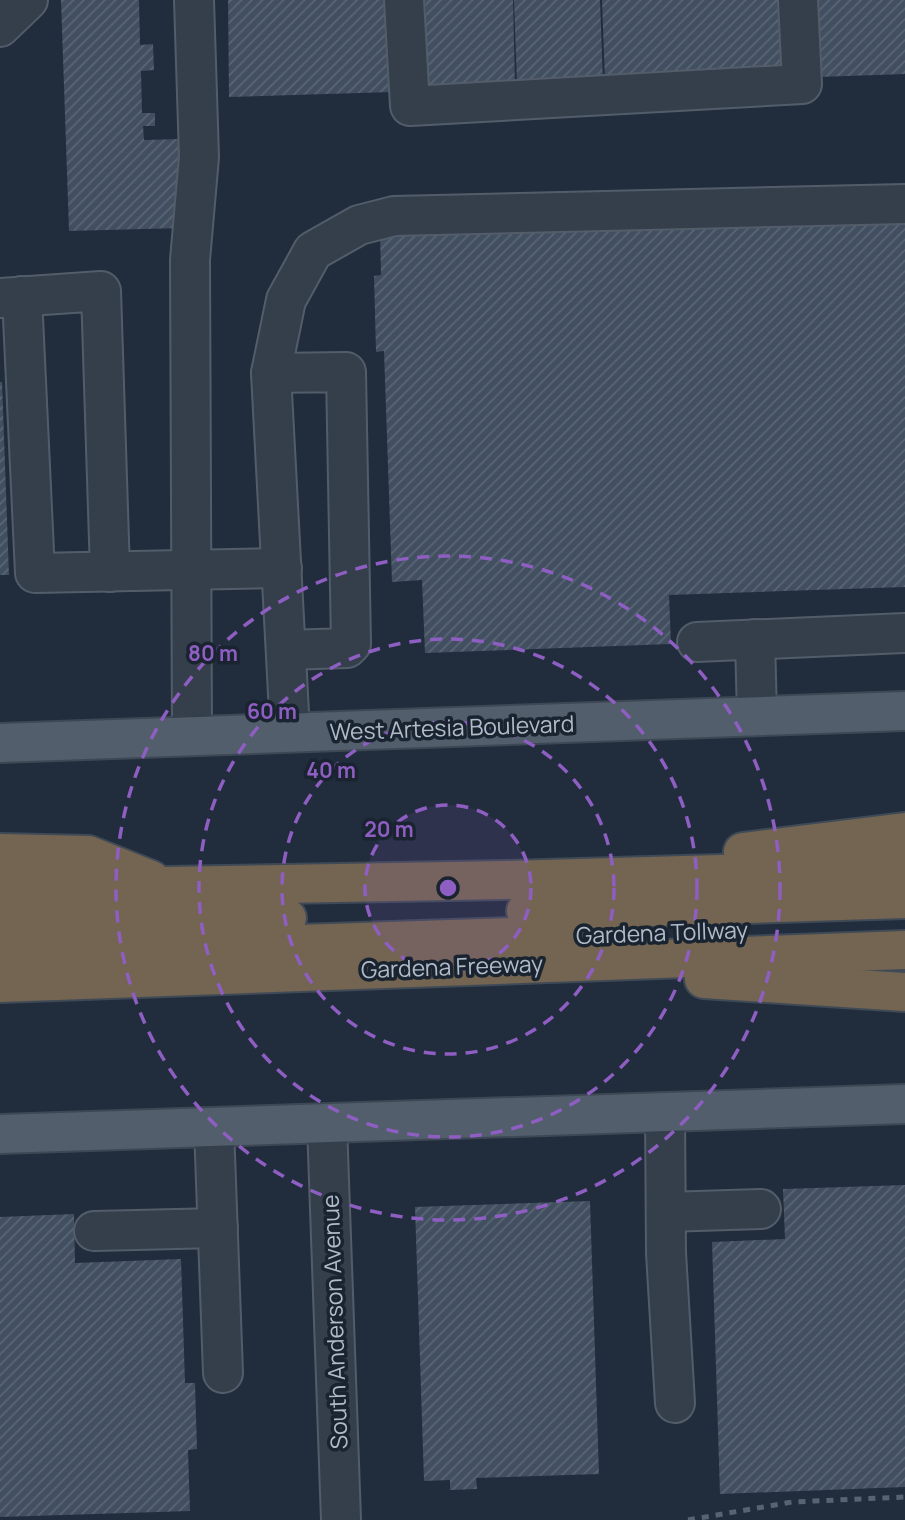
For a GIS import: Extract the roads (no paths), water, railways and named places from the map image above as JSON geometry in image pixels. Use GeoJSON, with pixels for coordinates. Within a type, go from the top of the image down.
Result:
{"type":"FeatureCollection","features":[{"type":"Feature","properties":{"kind":"highway"},"geometry":{"type":"LineString","coordinates":[[505,880],[905,832]]}},
{"type":"Feature","properties":{"kind":"highway"},"geometry":{"type":"LineString","coordinates":[[0,853],[88,855],[166,886]]}},
{"type":"Feature","properties":{"kind":"highway"},"geometry":{"type":"LineString","coordinates":[[0,891],[905,869]]}},
{"type":"Feature","properties":{"kind":"highway","name":"Gardena Tollway"},"geometry":{"type":"LineString","coordinates":[[0,926],[905,899]]}},
{"type":"Feature","properties":{"kind":"highway","name":"Gardena Tollway"},"geometry":{"type":"LineString","coordinates":[[0,954],[905,924]]}},
{"type":"Feature","properties":{"kind":"highway","name":"Gardena Freeway"},"geometry":{"type":"LineString","coordinates":[[0,985],[905,950]]}},
{"type":"Feature","properties":{"kind":"highway"},"geometry":{"type":"LineString","coordinates":[[485,965],[905,992]]}},
{"type":"Feature","properties":{"kind":"main road","name":"West Artesia Boulevard"},"geometry":{"type":"LineString","coordinates":[[0,743],[905,711]]}},
{"type":"Feature","properties":{"kind":"main road"},"geometry":{"type":"LineString","coordinates":[[0,1134],[905,1104]]}},
{"type":"Feature","properties":{"kind":"street"},"geometry":{"type":"LineString","coordinates":[[0,27],[28,0]]}},
{"type":"Feature","properties":{"kind":"street"},"geometry":{"type":"LineString","coordinates":[[192,736],[190,260],[199,158],[194,0]]}},
{"type":"Feature","properties":{"kind":"street"},"geometry":{"type":"LineString","coordinates":[[404,0],[410,106],[802,84],[799,0]]}},
{"type":"Feature","properties":{"kind":"street"},"geometry":{"type":"LineString","coordinates":[[290,732],[271,373],[286,300],[313,251],[359,225],[394,216],[905,204]]}},
{"type":"Feature","properties":{"kind":"street"},"geometry":{"type":"LineString","coordinates":[[110,572],[101,291],[11,297],[35,573],[110,572],[282,568]]}},
{"type":"Feature","properties":{"kind":"street"},"geometry":{"type":"LineString","coordinates":[[271,373],[346,372],[351,643],[347,648],[286,650]]}},
{"type":"Feature","properties":{"kind":"street"},"geometry":{"type":"LineString","coordinates":[[697,642],[905,633]]}},
{"type":"Feature","properties":{"kind":"street"},"geometry":{"type":"LineString","coordinates":[[755,639],[757,716]]}},
{"type":"Feature","properties":{"kind":"street"},"geometry":{"type":"LineString","coordinates":[[665,1112],[666,1253],[675,1403]]}},
{"type":"Feature","properties":{"kind":"street","name":"South Anderson Avenue"},"geometry":{"type":"LineString","coordinates":[[327,1124],[341,1520]]}},
{"type":"Feature","properties":{"kind":"street"},"geometry":{"type":"LineString","coordinates":[[214,1127],[223,1373]]}},
{"type":"Feature","properties":{"kind":"street"},"geometry":{"type":"LineString","coordinates":[[666,1212],[761,1209]]}},
{"type":"Feature","properties":{"kind":"street"},"geometry":{"type":"LineString","coordinates":[[94,1231],[218,1228]]}},
{"type":"Feature","properties":{"kind":"railway"},"geometry":{"type":"LineString","coordinates":[[688,1520],[792,1502],[905,1497]]}}]}
